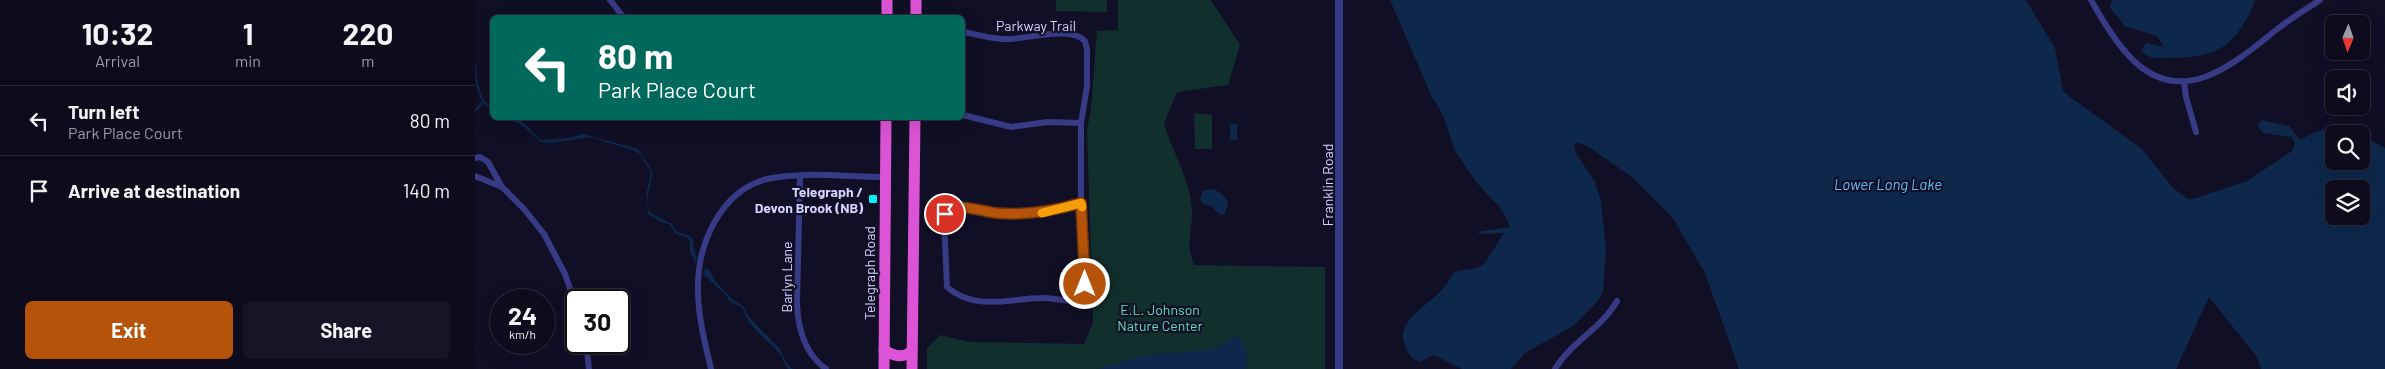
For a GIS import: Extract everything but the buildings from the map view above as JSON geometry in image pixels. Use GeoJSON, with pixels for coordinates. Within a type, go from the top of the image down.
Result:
{"type":"FeatureCollection","features":[{"type":"Feature","properties":{"kind":"highway"},"geometry":{"type":"LineString","coordinates":[[887,0],[887,15]]}},
{"type":"Feature","properties":{"kind":"highway"},"geometry":{"type":"LineString","coordinates":[[916,0],[916,15]]}},
{"type":"Feature","properties":{"kind":"highway","name":"Telegraph Road"},"geometry":{"type":"LineString","coordinates":[[885,369],[886,120]]}},
{"type":"Feature","properties":{"kind":"highway"},"geometry":{"type":"LineString","coordinates":[[912,369],[915,120]]}},
{"type":"Feature","properties":{"kind":"highway"},"geometry":{"type":"LineString","coordinates":[[884,350],[897,356],[909,354],[912,351]]}},
{"type":"Feature","properties":{"kind":"street"},"geometry":{"type":"LineString","coordinates":[[610,0],[622,15]]}},
{"type":"Feature","properties":{"kind":"street","name":"Franklin Road"},"geometry":{"type":"LineString","coordinates":[[1339,0],[1339,369]]}},
{"type":"Feature","properties":{"kind":"street"},"geometry":{"type":"LineString","coordinates":[[2091,0],[2118,42],[2136,63],[2157,76],[2184,82],[2210,75],[2240,60],[2281,27],[2320,0]]}},
{"type":"Feature","properties":{"kind":"street","name":"Parkway Trail"},"geometry":{"type":"LineString","coordinates":[[965,32],[1005,39],[1045,34],[1073,35],[1081,37],[1087,45],[1086,96],[1081,123],[1081,203],[1085,284],[1083,294],[1071,300],[1042,298],[989,303],[969,298],[947,287],[945,281],[946,244],[944,219],[948,210],[960,206],[999,213],[1028,214],[1047,212],[1081,203]]}},
{"type":"Feature","properties":{"kind":"street"},"geometry":{"type":"LineString","coordinates":[[2184,82],[2186,97],[2196,132]]}},
{"type":"Feature","properties":{"kind":"street"},"geometry":{"type":"LineString","coordinates":[[965,116],[1011,127],[1048,122],[1081,123]]}},
{"type":"Feature","properties":{"kind":"street"},"geometry":{"type":"LineString","coordinates":[[475,158],[480,157],[488,162],[502,186],[544,234],[565,274],[570,289]]}},
{"type":"Feature","properties":{"kind":"street"},"geometry":{"type":"LineString","coordinates":[[475,176],[502,186]]}},
{"type":"Feature","properties":{"kind":"street"},"geometry":{"type":"LineString","coordinates":[[711,369],[700,322],[699,269],[711,230],[727,203],[748,186],[768,179],[800,176],[885,177]]}},
{"type":"Feature","properties":{"kind":"street","name":"Barlyn Lane"},"geometry":{"type":"LineString","coordinates":[[800,176],[797,304],[799,326],[811,353],[826,369]]}},
{"type":"Feature","properties":{"kind":"street"},"geometry":{"type":"LineString","coordinates":[[1555,369],[1566,355],[1610,313],[1617,301]]}},
{"type":"Feature","properties":{"kind":"street"},"geometry":{"type":"LineString","coordinates":[[587,354],[589,369]]}},
{"type":"Feature","properties":{"kind":"green space"},"geometry":{"type":"Polygon","coordinates":[[[1056,0],[1107,0],[1107,12],[1056,11],[1056,0]]]}},
{"type":"Feature","properties":{"kind":"green space","name":"E.L. Johnson Nature Center"},"geometry":{"type":"Polygon","coordinates":[[[1118,0],[1211,0],[1240,45],[1228,85],[1177,92],[1164,124],[1185,178],[1191,201],[1192,212],[1189,243],[1191,257],[1194,265],[1325,267],[1325,369],[927,369],[927,348],[940,335],[969,342],[1084,344],[1093,323],[1087,130],[1091,109],[1097,31],[1118,30],[1118,0]]]}},
{"type":"Feature","properties":{"kind":"green space"},"geometry":{"type":"Polygon","coordinates":[[[1196,113],[1212,115],[1212,149],[1195,149],[1194,115],[1196,113]]]}},
{"type":"Feature","properties":{"kind":"water","name":"Lower Long Lake"},"geometry":{"type":"Polygon","coordinates":[[[1390,0],[2026,0],[2055,48],[2063,90],[2066,94],[2142,149],[2173,188],[2188,199],[2247,181],[2292,151],[2295,143],[2292,137],[2263,133],[2258,126],[2261,120],[2289,126],[2300,140],[2325,130],[2325,170],[2370,170],[2370,140],[2385,148],[2385,369],[2261,369],[2257,357],[2209,297],[2176,369],[1739,369],[1705,273],[1672,217],[1632,177],[1587,146],[1577,142],[1574,146],[1577,155],[1595,182],[1601,201],[1606,249],[1603,292],[1598,301],[1573,326],[1525,353],[1511,369],[1462,369],[1434,355],[1419,362],[1413,358],[1406,348],[1403,331],[1406,324],[1411,317],[1441,292],[1454,272],[1477,268],[1485,263],[1504,233],[1480,234],[1478,232],[1509,227],[1501,209],[1477,183],[1455,151],[1443,115],[1432,97],[1390,0]]]}},
{"type":"Feature","properties":{"kind":"water"},"geometry":{"type":"Polygon","coordinates":[[[2112,0],[2253,0],[2255,2],[2240,30],[2232,39],[2213,52],[2187,57],[2158,58],[2148,56],[2141,51],[2146,43],[2164,47],[2157,36],[2125,26],[2110,8],[2112,0]]]}},
{"type":"Feature","properties":{"kind":"water"},"geometry":{"type":"Polygon","coordinates":[[[475,62],[481,93],[490,105],[490,108],[483,102],[476,83],[475,62]]]}},
{"type":"Feature","properties":{"kind":"water"},"geometry":{"type":"Polygon","coordinates":[[[512,120],[523,122],[541,140],[570,138],[583,134],[638,149],[653,172],[647,200],[649,212],[672,224],[677,232],[690,236],[693,240],[697,257],[696,263],[690,252],[688,238],[676,234],[669,224],[661,222],[648,214],[646,195],[651,172],[640,154],[590,137],[552,143],[541,142],[523,126],[512,120]]]}},
{"type":"Feature","properties":{"kind":"water"},"geometry":{"type":"Polygon","coordinates":[[[1230,124],[1237,124],[1237,140],[1230,140],[1230,124]]]}},
{"type":"Feature","properties":{"kind":"water"},"geometry":{"type":"Polygon","coordinates":[[[1209,189],[1220,193],[1228,202],[1225,214],[1220,215],[1212,207],[1202,203],[1200,198],[1203,191],[1209,189]]]}},
{"type":"Feature","properties":{"kind":"water"},"geometry":{"type":"Polygon","coordinates":[[[705,268],[709,270],[716,282],[732,299],[744,307],[748,316],[780,349],[786,363],[793,369],[788,369],[780,354],[752,326],[743,308],[729,301],[727,296],[703,274],[705,268]]]}},
{"type":"Feature","properties":{"kind":"water"},"geometry":{"type":"Polygon","coordinates":[[[1232,337],[1241,338],[1243,341],[1247,362],[1246,369],[1096,369],[1147,355],[1208,350],[1217,347],[1232,337]]]}},
{"type":"Feature","properties":{"kind":"waterway"},"geometry":{"type":"LineString","coordinates":[[475,111],[482,103]]}},
{"type":"Feature","properties":{"kind":"slow traffic"},"geometry":{"type":"LineString","coordinates":[[1042,213],[1081,203],[1082,207]]}},
{"type":"Feature","properties":{"kind":"place","name":"Telegraph / Devon Brook (NB)"},"geometry":{"type":"Point","coordinates":[873,199]}},
{"type":"Feature","properties":{"kind":"route"},"geometry":{"type":"LineString","coordinates":[[945,214],[953,207],[960,206],[987,212],[1028,214],[1067,208],[1081,203],[1085,252],[1085,284]]}}]}
